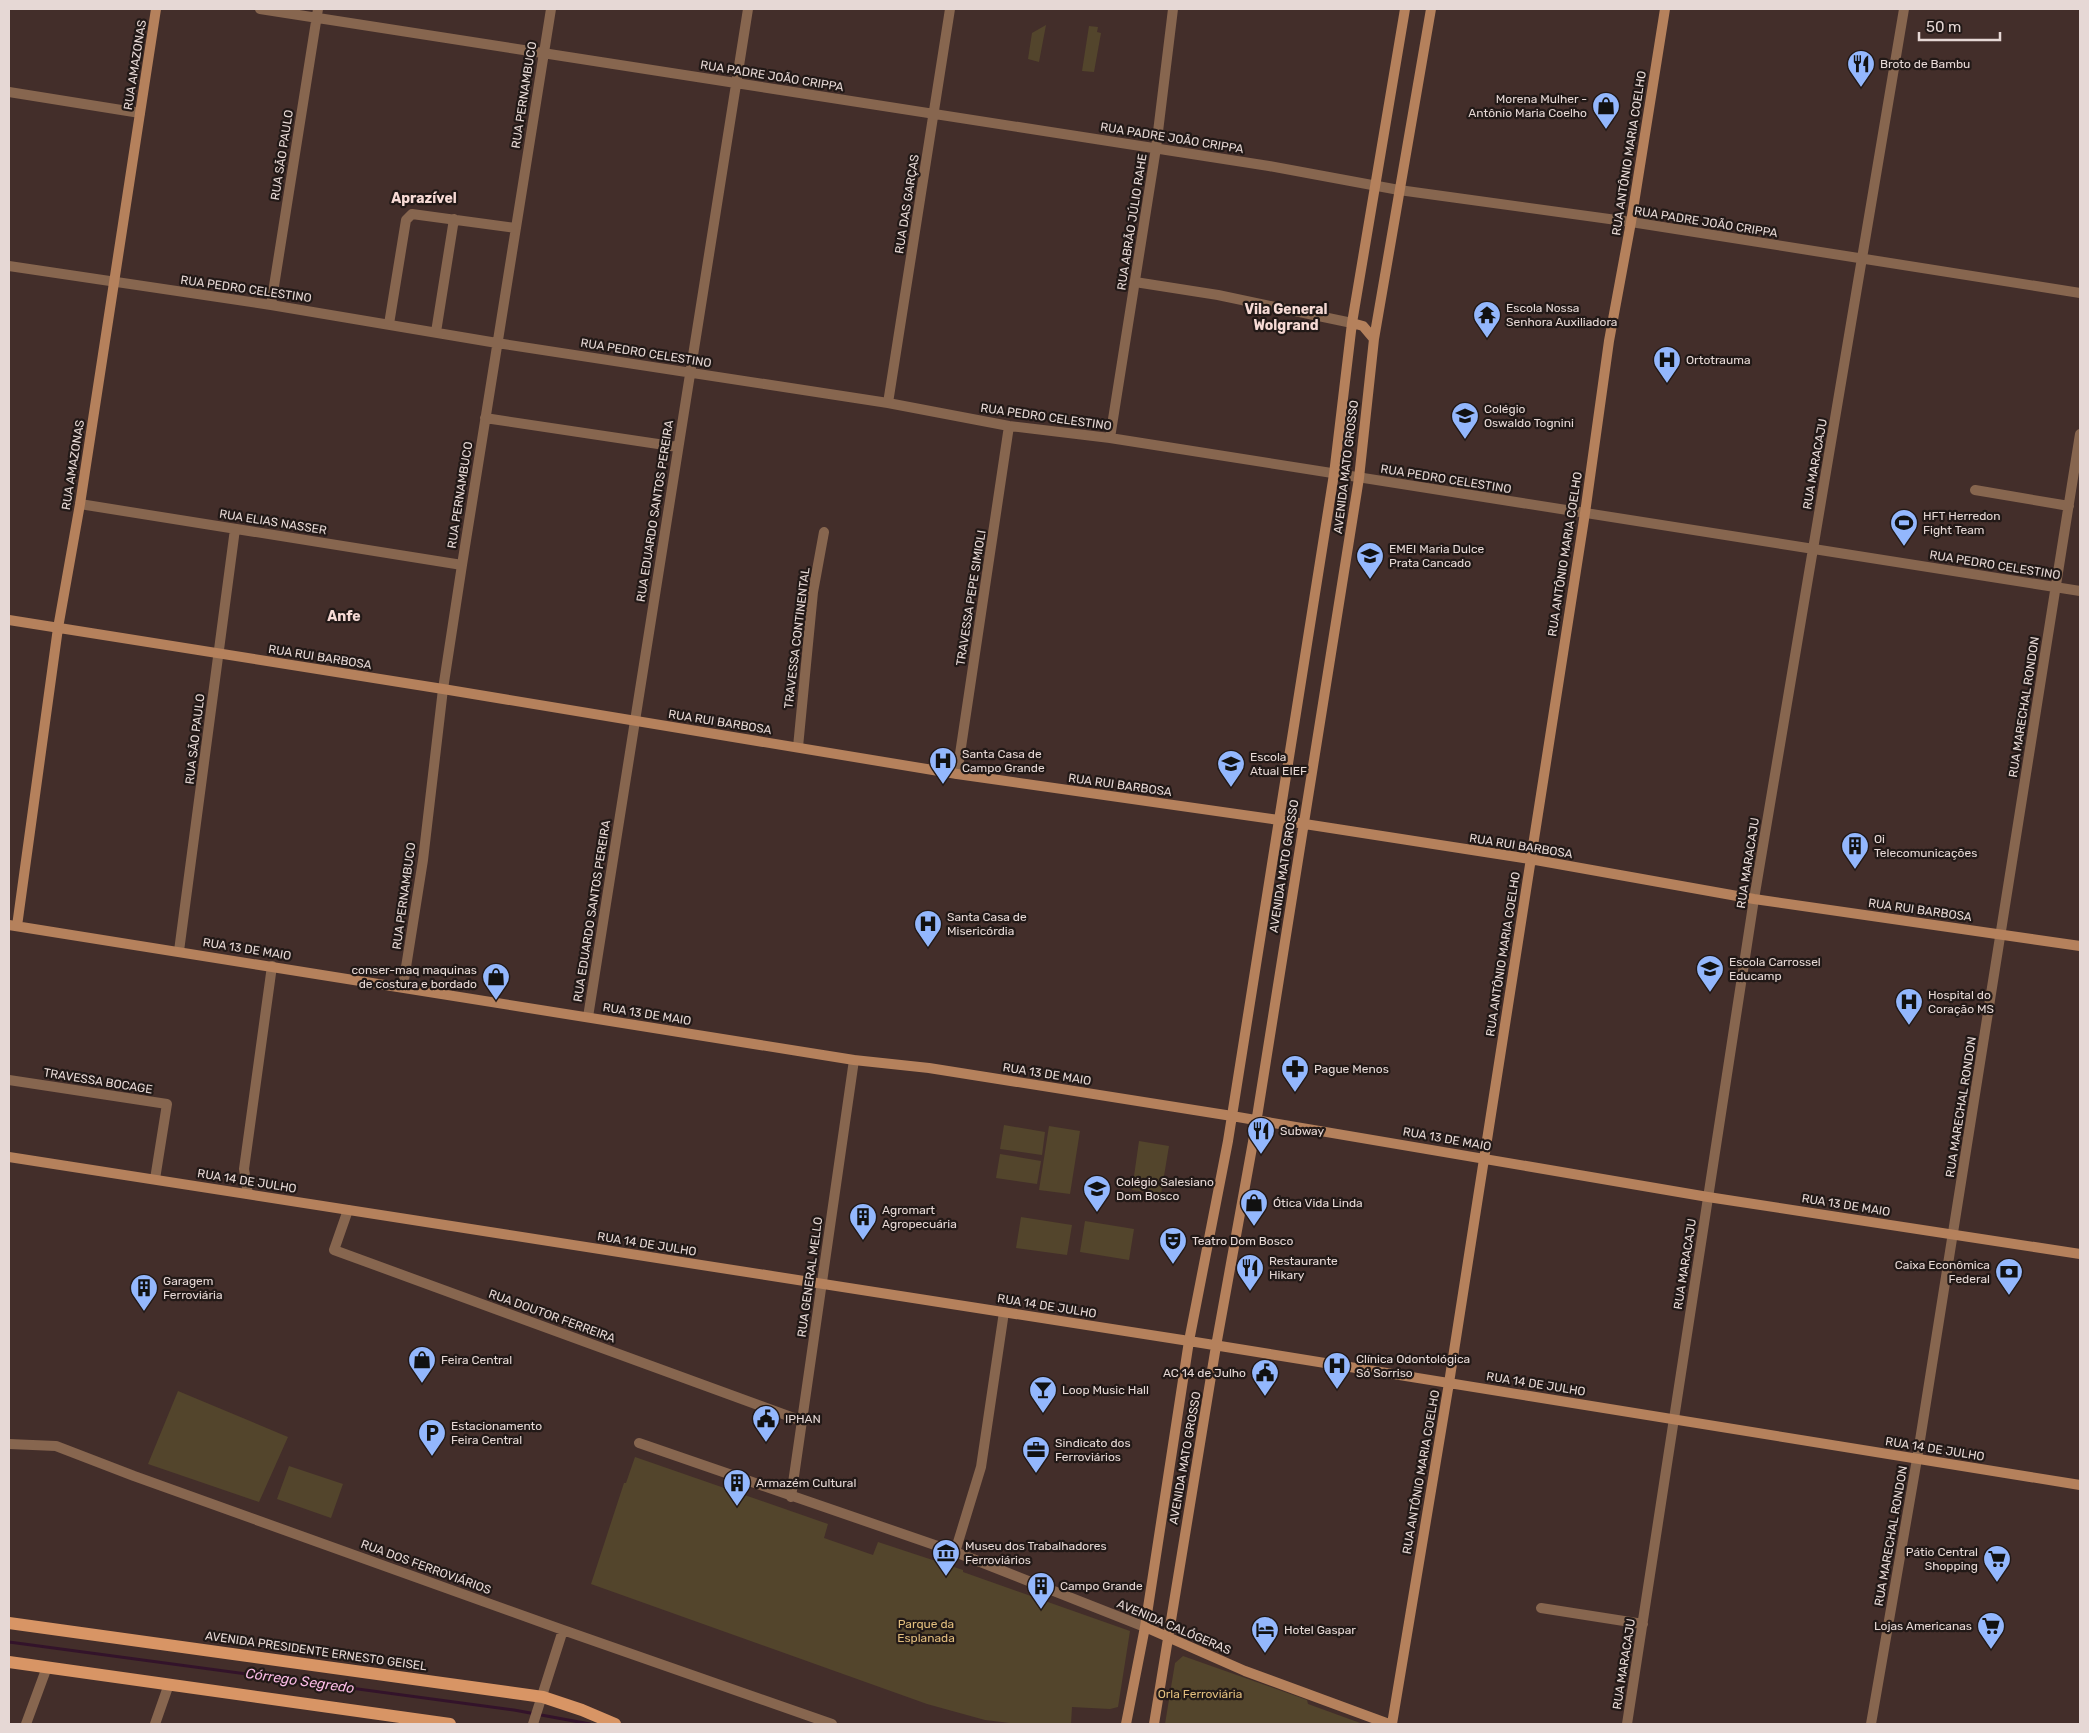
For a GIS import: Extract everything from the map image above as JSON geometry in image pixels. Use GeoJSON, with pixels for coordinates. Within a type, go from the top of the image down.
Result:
{"type":"FeatureCollection","features":[{"type":"Feature","properties":{"kind":"main road","name":"AVENIDA PRESIDENTE ERNESTO GEISEL"},"geometry":{"type":"LineString","coordinates":[[9,1623],[542,1698],[582,1710],[615,1724]]}},
{"type":"Feature","properties":{"kind":"main road"},"geometry":{"type":"LineString","coordinates":[[9,1662],[411,1721],[450,1724]]}},
{"type":"Feature","properties":{"kind":"street","name":"RUA AMAZONAS"},"geometry":{"type":"LineString","coordinates":[[13,925],[156,9]]}},
{"type":"Feature","properties":{"kind":"street","name":"RUA PADRE JOÃO CRIPPA"},"geometry":{"type":"LineString","coordinates":[[260,9],[317,13],[544,54],[1156,148],[1375,184],[1399,190],[1631,222],[2080,293]]}},
{"type":"Feature","properties":{"kind":"street","name":"RUA PERNAMBUCO"},"geometry":{"type":"LineString","coordinates":[[403,986],[422,860],[443,688],[551,9]]}},
{"type":"Feature","properties":{"kind":"street","name":"RUA EDUARDO SANTOS PEREIRA"},"geometry":{"type":"LineString","coordinates":[[588,1017],[748,9]]}},
{"type":"Feature","properties":{"kind":"street","name":"RUA DAS GARÇAS"},"geometry":{"type":"LineString","coordinates":[[888,403],[950,9]]}},
{"type":"Feature","properties":{"kind":"street","name":"RUA ABRÃO JÚLIO RAHE"},"geometry":{"type":"LineString","coordinates":[[1110,438],[1156,148],[1173,9]]}},
{"type":"Feature","properties":{"kind":"street","name":"AVENIDA MATO GROSSO"},"geometry":{"type":"LineString","coordinates":[[1126,1724],[1145,1627],[1189,1341],[1232,1116],[1334,474],[1352,324],[1405,9]]}},
{"type":"Feature","properties":{"kind":"street","name":"AVENIDA MATO GROSSO"},"geometry":{"type":"LineString","coordinates":[[1154,1724],[1216,1346],[1257,1120],[1359,478],[1374,339],[1431,9]]}},
{"type":"Feature","properties":{"kind":"street","name":"RUA ANTÔNIO MARIA COELHO"},"geometry":{"type":"LineString","coordinates":[[1390,1724],[1449,1383],[1585,513],[1609,341],[1631,222],[1665,9]]}},
{"type":"Feature","properties":{"kind":"street","name":"RUA MARACAJU"},"geometry":{"type":"LineString","coordinates":[[1628,1724],[1754,899],[1904,9]]}},
{"type":"Feature","properties":{"kind":"street","name":"RUA SÃO PAULO"},"geometry":{"type":"LineString","coordinates":[[271,305],[317,13]]}},
{"type":"Feature","properties":{"kind":"street"},"geometry":{"type":"LineString","coordinates":[[9,92],[140,113]]}},
{"type":"Feature","properties":{"kind":"street"},"geometry":{"type":"LineString","coordinates":[[389,324],[406,220],[412,214],[516,228]]}},
{"type":"Feature","properties":{"kind":"street"},"geometry":{"type":"LineString","coordinates":[[436,332],[454,219]]}},
{"type":"Feature","properties":{"kind":"street","name":"RUA PEDRO CELESTINO"},"geometry":{"type":"LineString","coordinates":[[9,266],[271,305],[497,343],[888,403],[1009,426],[1110,438],[2080,591]]}},
{"type":"Feature","properties":{"kind":"street"},"geometry":{"type":"LineString","coordinates":[[1135,282],[1218,295],[1363,326],[1374,339]]}},
{"type":"Feature","properties":{"kind":"street"},"geometry":{"type":"LineString","coordinates":[[485,418],[678,447]]}},
{"type":"Feature","properties":{"kind":"street","name":"TRAVESSA PEPE SIMIOLI"},"geometry":{"type":"LineString","coordinates":[[957,774],[1009,426]]}},
{"type":"Feature","properties":{"kind":"street","name":"RUA MARECHAL RONDON"},"geometry":{"type":"LineString","coordinates":[[1871,1724],[1917,1459],[2080,434]]}},
{"type":"Feature","properties":{"kind":"street"},"geometry":{"type":"LineString","coordinates":[[1975,490],[2069,506]]}},
{"type":"Feature","properties":{"kind":"street","name":"RUA ELIAS NASSER"},"geometry":{"type":"LineString","coordinates":[[80,504],[462,565]]}},
{"type":"Feature","properties":{"kind":"street","name":"RUA SÃO PAULO"},"geometry":{"type":"LineString","coordinates":[[179,951],[235,529]]}},
{"type":"Feature","properties":{"kind":"street","name":"TRAVESSA CONTINENTAL"},"geometry":{"type":"LineString","coordinates":[[798,747],[813,592],[824,532]]}},
{"type":"Feature","properties":{"kind":"street","name":"RUA RUI BARBOSA"},"geometry":{"type":"LineString","coordinates":[[9,620],[443,688],[957,774],[1279,820],[1530,859],[1754,899],[2001,933],[2080,946]]}},
{"type":"Feature","properties":{"kind":"street","name":"RUA 13 DE MAIO"},"geometry":{"type":"LineString","coordinates":[[13,925],[403,986],[854,1060],[929,1068],[1232,1116],[1708,1197],[2080,1254]]}},
{"type":"Feature","properties":{"kind":"street"},"geometry":{"type":"LineString","coordinates":[[248,1194],[244,1169],[272,966]]}},
{"type":"Feature","properties":{"kind":"street","name":"RUA GENERAL MELLO"},"geometry":{"type":"LineString","coordinates":[[791,1497],[854,1060]]}},
{"type":"Feature","properties":{"kind":"street","name":"TRAVESSA BOCAGE"},"geometry":{"type":"LineString","coordinates":[[9,1080],[167,1104],[155,1180]]}},
{"type":"Feature","properties":{"kind":"street","name":"RUA 14 DE JULHO"},"geometry":{"type":"LineString","coordinates":[[9,1157],[1189,1341],[2080,1485]]}},
{"type":"Feature","properties":{"kind":"street","name":"RUA DOUTOR FERREIRA"},"geometry":{"type":"LineString","coordinates":[[348,1210],[334,1250],[802,1421]]}},
{"type":"Feature","properties":{"kind":"street"},"geometry":{"type":"LineString","coordinates":[[955,1552],[981,1467],[1004,1312]]}},
{"type":"Feature","properties":{"kind":"street","name":"RUA DOS FERROVIÁRIOS"},"geometry":{"type":"LineString","coordinates":[[9,1444],[56,1446],[134,1476],[563,1630],[832,1724]]}},
{"type":"Feature","properties":{"kind":"street","name":"AVENIDA CALÓGERAS"},"geometry":{"type":"LineString","coordinates":[[640,1444],[955,1552],[1145,1627],[1245,1671],[1390,1724]]}},
{"type":"Feature","properties":{"kind":"street"},"geometry":{"type":"LineString","coordinates":[[1541,1608],[1643,1624]]}},
{"type":"Feature","properties":{"kind":"street"},"geometry":{"type":"LineString","coordinates":[[533,1724],[563,1630]]}},
{"type":"Feature","properties":{"kind":"street"},"geometry":{"type":"LineString","coordinates":[[26,1724],[47,1667]]}},
{"type":"Feature","properties":{"kind":"street"},"geometry":{"type":"LineString","coordinates":[[155,1724],[169,1684]]}},
{"type":"Feature","properties":{"kind":"green space"},"geometry":{"type":"Polygon","coordinates":[[[1046,25],[1039,62],[1028,59],[1032,33],[1046,25]]]}},
{"type":"Feature","properties":{"kind":"green space"},"geometry":{"type":"Polygon","coordinates":[[[1089,26],[1098,27],[1097,32],[1101,33],[1094,72],[1082,71],[1089,26]]]}},
{"type":"Feature","properties":{"kind":"green space"},"geometry":{"type":"Polygon","coordinates":[[[1004,1125],[1045,1132],[1042,1155],[1000,1149],[1004,1125]]]}},
{"type":"Feature","properties":{"kind":"green space"},"geometry":{"type":"Polygon","coordinates":[[[1049,1126],[1080,1131],[1070,1194],[1039,1190],[1049,1126]]]}},
{"type":"Feature","properties":{"kind":"green space"},"geometry":{"type":"Polygon","coordinates":[[[1139,1141],[1169,1146],[1161,1194],[1132,1190],[1139,1141]]]}},
{"type":"Feature","properties":{"kind":"green space"},"geometry":{"type":"Polygon","coordinates":[[[1000,1154],[1041,1161],[1037,1184],[996,1178],[1000,1154]]]}},
{"type":"Feature","properties":{"kind":"green space"},"geometry":{"type":"Polygon","coordinates":[[[1021,1217],[1072,1225],[1067,1255],[1016,1248],[1021,1217]]]}},
{"type":"Feature","properties":{"kind":"green space"},"geometry":{"type":"Polygon","coordinates":[[[1085,1221],[1134,1229],[1129,1260],[1080,1252],[1085,1221]]]}},
{"type":"Feature","properties":{"kind":"green space"},"geometry":{"type":"Polygon","coordinates":[[[178,1391],[288,1437],[259,1502],[148,1464],[178,1391]]]}},
{"type":"Feature","properties":{"kind":"green space","name":"Parque da Esplanada"},"geometry":{"type":"Polygon","coordinates":[[[635,1457],[828,1524],[824,1538],[873,1555],[878,1542],[963,1570],[963,1572],[1130,1631],[1118,1707],[1110,1709],[1072,1707],[1071,1724],[1018,1724],[985,1720],[927,1704],[591,1584],[624,1483],[626,1483],[635,1457]]]}},
{"type":"Feature","properties":{"kind":"green space"},"geometry":{"type":"Polygon","coordinates":[[[289,1466],[343,1484],[331,1518],[277,1499],[289,1466]]]}},
{"type":"Feature","properties":{"kind":"green space","name":"Orla Ferroviária"},"geometry":{"type":"Polygon","coordinates":[[[1183,1656],[1307,1700],[1308,1704],[1363,1724],[1165,1724],[1175,1663],[1183,1656]]]}},
{"type":"Feature","properties":{"kind":"waterway","name":"Córrego Segredo"},"geometry":{"type":"LineString","coordinates":[[9,1642],[514,1710],[590,1724]]}},
{"type":"Feature","properties":{"kind":"place","name":"Broto de Bambu"},"geometry":{"type":"Point","coordinates":[1861,88]}},
{"type":"Feature","properties":{"kind":"place","name":"Morena Mulher - Antônio Maria Coelho"},"geometry":{"type":"Point","coordinates":[1606,130]}},
{"type":"Feature","properties":{"kind":"place","name":"Escola Nossa Senhora Auxiliadora"},"geometry":{"type":"Point","coordinates":[1487,339]}},
{"type":"Feature","properties":{"kind":"place","name":"Ortotrauma"},"geometry":{"type":"Point","coordinates":[1667,384]}},
{"type":"Feature","properties":{"kind":"place","name":"Colégio Oswaldo Tognini"},"geometry":{"type":"Point","coordinates":[1465,440]}},
{"type":"Feature","properties":{"kind":"place","name":"HFT Herredon Fight Team"},"geometry":{"type":"Point","coordinates":[1904,547]}},
{"type":"Feature","properties":{"kind":"place","name":"EMEI Maria Dulce Prata Cancado"},"geometry":{"type":"Point","coordinates":[1370,580]}},
{"type":"Feature","properties":{"kind":"place","name":"Santa Casa de Campo Grande"},"geometry":{"type":"Point","coordinates":[943,785]}},
{"type":"Feature","properties":{"kind":"place","name":"Escola Atual EIEF"},"geometry":{"type":"Point","coordinates":[1231,788]}},
{"type":"Feature","properties":{"kind":"place","name":"Oi Telecomunicações"},"geometry":{"type":"Point","coordinates":[1855,870]}},
{"type":"Feature","properties":{"kind":"place","name":"Santa Casa de Misericórdia"},"geometry":{"type":"Point","coordinates":[928,948]}},
{"type":"Feature","properties":{"kind":"place","name":"Escola Carrossel Educamp"},"geometry":{"type":"Point","coordinates":[1710,993]}},
{"type":"Feature","properties":{"kind":"place","name":"conser-maq maquinas de costura e bordado"},"geometry":{"type":"Point","coordinates":[496,1001]}},
{"type":"Feature","properties":{"kind":"place","name":"Hospital do Coração MS"},"geometry":{"type":"Point","coordinates":[1909,1026]}},
{"type":"Feature","properties":{"kind":"place","name":"Pague Menos"},"geometry":{"type":"Point","coordinates":[1295,1093]}},
{"type":"Feature","properties":{"kind":"place","name":"Subway"},"geometry":{"type":"Point","coordinates":[1261,1155]}},
{"type":"Feature","properties":{"kind":"place","name":"Colégio Salesiano Dom Bosco"},"geometry":{"type":"Point","coordinates":[1097,1213]}},
{"type":"Feature","properties":{"kind":"place","name":"Ótica Vida Linda"},"geometry":{"type":"Point","coordinates":[1254,1227]}},
{"type":"Feature","properties":{"kind":"place","name":"Agromart Agropecuária"},"geometry":{"type":"Point","coordinates":[863,1241]}},
{"type":"Feature","properties":{"kind":"place","name":"Teatro Dom Bosco"},"geometry":{"type":"Point","coordinates":[1173,1265]}},
{"type":"Feature","properties":{"kind":"place","name":"Restaurante Hikary"},"geometry":{"type":"Point","coordinates":[1250,1292]}},
{"type":"Feature","properties":{"kind":"place","name":"Caixa Econômica Federal"},"geometry":{"type":"Point","coordinates":[2009,1296]}},
{"type":"Feature","properties":{"kind":"place","name":"Garagem Ferroviária"},"geometry":{"type":"Point","coordinates":[144,1312]}},
{"type":"Feature","properties":{"kind":"place","name":"Feira Central"},"geometry":{"type":"Point","coordinates":[422,1384]}},
{"type":"Feature","properties":{"kind":"place","name":"Clínica Odontológica Só Sorriso"},"geometry":{"type":"Point","coordinates":[1337,1390]}},
{"type":"Feature","properties":{"kind":"place","name":"AC 14 de Julho"},"geometry":{"type":"Point","coordinates":[1265,1397]}},
{"type":"Feature","properties":{"kind":"place","name":"Loop Music Hall"},"geometry":{"type":"Point","coordinates":[1043,1414]}},
{"type":"Feature","properties":{"kind":"place","name":"IPHAN"},"geometry":{"type":"Point","coordinates":[766,1443]}},
{"type":"Feature","properties":{"kind":"place","name":"Estacionamento Feira Central"},"geometry":{"type":"Point","coordinates":[432,1457]}},
{"type":"Feature","properties":{"kind":"place","name":"Sindicato dos Ferroviários"},"geometry":{"type":"Point","coordinates":[1036,1474]}},
{"type":"Feature","properties":{"kind":"place","name":"Armazém Cultural"},"geometry":{"type":"Point","coordinates":[737,1507]}},
{"type":"Feature","properties":{"kind":"place","name":"Museu dos Trabalhadores Ferroviários"},"geometry":{"type":"Point","coordinates":[946,1577]}},
{"type":"Feature","properties":{"kind":"place","name":"Pátio Central Shopping"},"geometry":{"type":"Point","coordinates":[1997,1583]}},
{"type":"Feature","properties":{"kind":"place","name":"Campo Grande"},"geometry":{"type":"Point","coordinates":[1041,1610]}},
{"type":"Feature","properties":{"kind":"place","name":"Lojas Americanas"},"geometry":{"type":"Point","coordinates":[1991,1650]}},
{"type":"Feature","properties":{"kind":"place","name":"Hotel Gaspar"},"geometry":{"type":"Point","coordinates":[1265,1654]}},
{"type":"Feature","properties":{"kind":"district","name":"Aprazível"},"geometry":{"type":"Point","coordinates":[424,198]}},
{"type":"Feature","properties":{"kind":"district","name":"Vila General Wolgrand"},"geometry":{"type":"Point","coordinates":[1286,318]}},
{"type":"Feature","properties":{"kind":"district","name":"Anfe"},"geometry":{"type":"Point","coordinates":[344,616]}}]}
